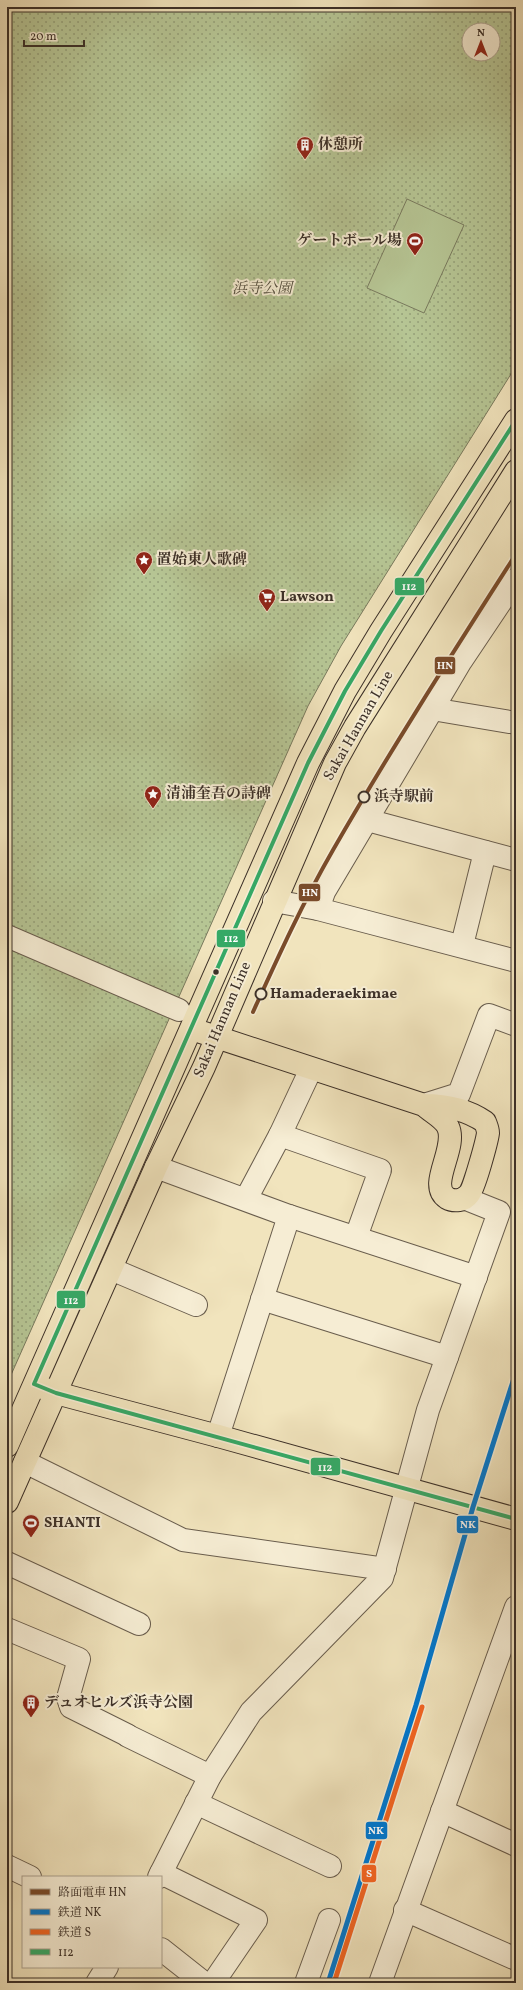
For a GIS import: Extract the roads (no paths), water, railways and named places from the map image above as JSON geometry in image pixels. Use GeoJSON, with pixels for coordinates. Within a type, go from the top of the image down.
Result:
{"type":"FeatureCollection","features":[{"type":"Feature","properties":{"kind":"main road","name":"Sakai Hannan Line"},"geometry":{"type":"LineString","coordinates":[[7,1446],[288,808],[345,690],[516,420]]}},
{"type":"Feature","properties":{"kind":"main road","name":"Sakai Hannan Line"},"geometry":{"type":"LineString","coordinates":[[7,1502],[112,1269],[156,1167],[204,1067],[335,763],[355,727],[516,472]]}},
{"type":"Feature","properties":{"kind":"main road"},"geometry":{"type":"LineString","coordinates":[[192,1028],[216,1038],[424,1105],[444,1105],[470,1114],[485,1122],[488,1134],[470,1194],[464,1198],[458,1200],[448,1198],[440,1192],[439,1184],[446,1164],[451,1137],[444,1120],[433,1114],[424,1105]]}},
{"type":"Feature","properties":{"kind":"main road"},"geometry":{"type":"LineString","coordinates":[[34,1384],[56,1393],[218,1436],[516,1519]]}},
{"type":"Feature","properties":{"kind":"street"},"geometry":{"type":"LineString","coordinates":[[318,909],[324,892],[432,709],[461,661],[516,579]]}},
{"type":"Feature","properties":{"kind":"street"},"geometry":{"type":"LineString","coordinates":[[432,709],[516,724]]}},
{"type":"Feature","properties":{"kind":"street"},"geometry":{"type":"LineString","coordinates":[[367,820],[516,860]]}},
{"type":"Feature","properties":{"kind":"street"},"geometry":{"type":"LineString","coordinates":[[462,946],[485,852]]}},
{"type":"Feature","properties":{"kind":"street"},"geometry":{"type":"LineString","coordinates":[[274,902],[318,909],[516,961]]}},
{"type":"Feature","properties":{"kind":"street"},"geometry":{"type":"LineString","coordinates":[[7,936],[179,1010]]}},
{"type":"Feature","properties":{"kind":"street"},"geometry":{"type":"LineString","coordinates":[[424,1105],[459,1094],[489,1015],[516,1025]]}},
{"type":"Feature","properties":{"kind":"street"},"geometry":{"type":"LineString","coordinates":[[246,1200],[280,1135],[311,1069]]}},
{"type":"Feature","properties":{"kind":"street"},"geometry":{"type":"LineString","coordinates":[[280,1135],[380,1170],[356,1237]]}},
{"type":"Feature","properties":{"kind":"street"},"geometry":{"type":"LineString","coordinates":[[156,1167],[289,1216],[476,1277]]}},
{"type":"Feature","properties":{"kind":"street"},"geometry":{"type":"LineString","coordinates":[[213,1983],[256,1920],[160,1875],[210,1776],[251,1712],[382,1578],[428,1410],[499,1212],[464,1198]]}},
{"type":"Feature","properties":{"kind":"street"},"geometry":{"type":"LineString","coordinates":[[218,1436],[289,1216]]}},
{"type":"Feature","properties":{"kind":"street"},"geometry":{"type":"LineString","coordinates":[[112,1269],[196,1305]]}},
{"type":"Feature","properties":{"kind":"street"},"geometry":{"type":"LineString","coordinates":[[262,1299],[447,1357]]}},
{"type":"Feature","properties":{"kind":"street"},"geometry":{"type":"LineString","coordinates":[[25,1462],[183,1540],[385,1569]]}},
{"type":"Feature","properties":{"kind":"street"},"geometry":{"type":"LineString","coordinates":[[7,1563],[139,1624]]}},
{"type":"Feature","properties":{"kind":"street"},"geometry":{"type":"LineString","coordinates":[[380,1983],[405,1910],[516,1607]]}},
{"type":"Feature","properties":{"kind":"street"},"geometry":{"type":"LineString","coordinates":[[7,1628],[79,1659],[68,1698],[71,1707],[210,1776]]}},
{"type":"Feature","properties":{"kind":"street"},"geometry":{"type":"LineString","coordinates":[[196,1804],[330,1866]]}},
{"type":"Feature","properties":{"kind":"street"},"geometry":{"type":"LineString","coordinates":[[442,1811],[516,1845]]}},
{"type":"Feature","properties":{"kind":"street"},"geometry":{"type":"LineString","coordinates":[[7,1866],[28,1876]]}},
{"type":"Feature","properties":{"kind":"street"},"geometry":{"type":"LineString","coordinates":[[405,1910],[516,1959]]}},
{"type":"Feature","properties":{"kind":"street"},"geometry":{"type":"LineString","coordinates":[[306,1983],[329,1920]]}},
{"type":"Feature","properties":{"kind":"street"},"geometry":{"type":"LineString","coordinates":[[162,1950],[204,1983]]}},
{"type":"Feature","properties":{"kind":"street"},"geometry":{"type":"LineString","coordinates":[[97,1983],[106,1968]]}},
{"type":"Feature","properties":{"kind":"tram line","name":"HN"},"geometry":{"type":"LineString","coordinates":[[253,1012],[281,950],[333,850],[400,738],[516,554]]}},
{"type":"Feature","properties":{"kind":"rail line","name":"NK"},"geometry":{"type":"LineString","coordinates":[[328,1983],[416,1705],[473,1507],[516,1372]]}},
{"type":"Feature","properties":{"kind":"rail line","name":"S"},"geometry":{"type":"LineString","coordinates":[[334,1983],[422,1707]]}},
{"type":"Feature","properties":{"kind":"place","name":"休憩所"},"geometry":{"type":"Point","coordinates":[305,160]}},
{"type":"Feature","properties":{"kind":"place","name":"ゲートボール場"},"geometry":{"type":"Point","coordinates":[415,256]}},
{"type":"Feature","properties":{"kind":"place","name":"置始東人歌碑"},"geometry":{"type":"Point","coordinates":[144,575]}},
{"type":"Feature","properties":{"kind":"place","name":"Lawson"},"geometry":{"type":"Point","coordinates":[267,612]}},
{"type":"Feature","properties":{"kind":"place","name":"浜寺駅前"},"geometry":{"type":"Point","coordinates":[364,797]}},
{"type":"Feature","properties":{"kind":"place","name":"清浦奎吾の詩碑"},"geometry":{"type":"Point","coordinates":[153,809]}},
{"type":"Feature","properties":{"kind":"place","name":"Hamaderaekimae"},"geometry":{"type":"Point","coordinates":[261,994]}},
{"type":"Feature","properties":{"kind":"place","name":"SHANTI"},"geometry":{"type":"Point","coordinates":[31,1538]}},
{"type":"Feature","properties":{"kind":"place","name":"デュオヒルズ浜寺公園"},"geometry":{"type":"Point","coordinates":[31,1718]}},
{"type":"Feature","properties":{"kind":"park label","name":"浜寺公園"},"geometry":{"type":"Point","coordinates":[262,289]}}]}
